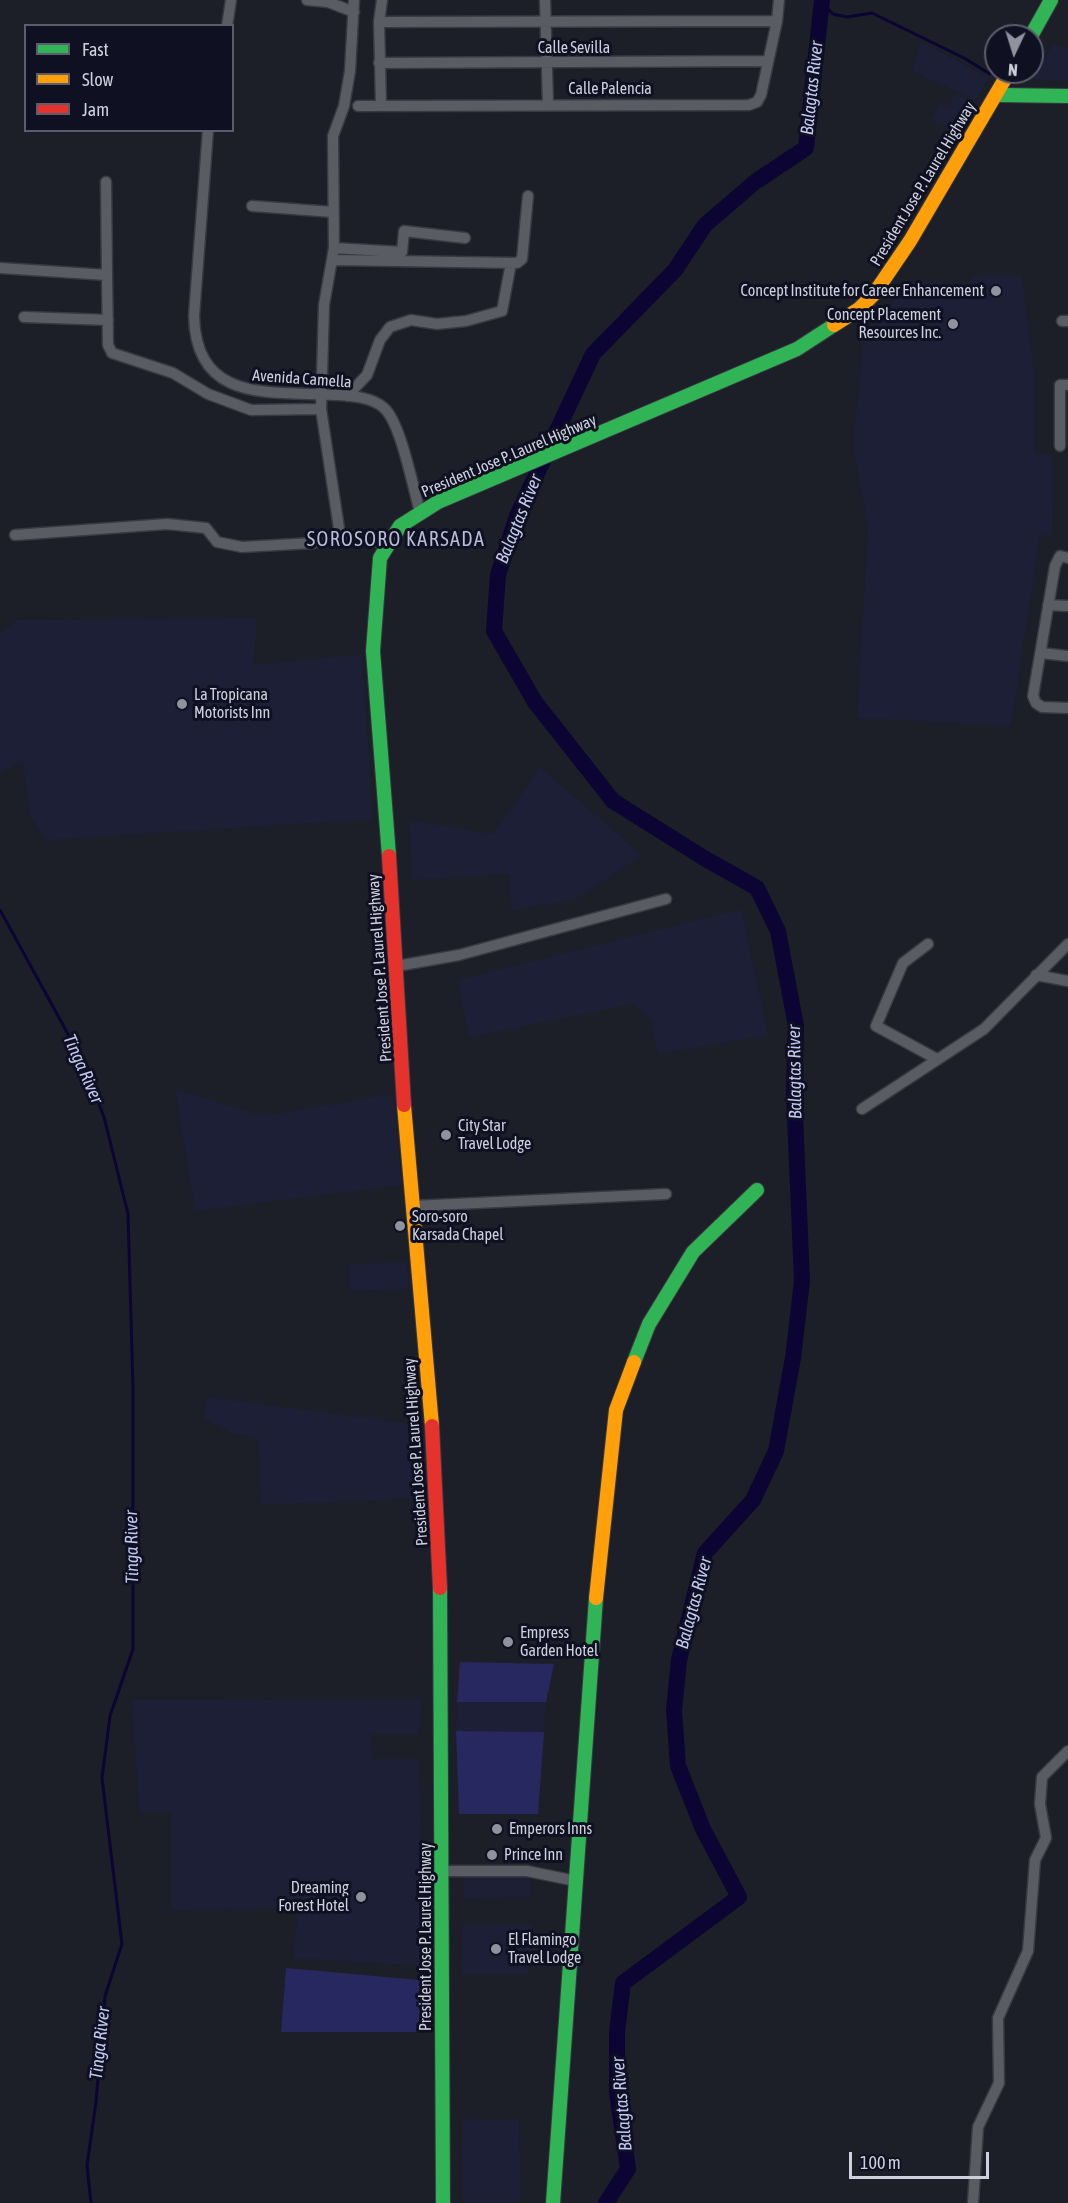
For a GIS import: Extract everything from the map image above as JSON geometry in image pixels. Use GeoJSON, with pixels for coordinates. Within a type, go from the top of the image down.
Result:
{"type":"FeatureCollection","features":[{"type":"Feature","properties":{"kind":"main road"},"geometry":{"type":"LineString","coordinates":[[1037,24],[1051,0]]}},
{"type":"Feature","properties":{"kind":"main road","name":"President Jose P. Laurel Highway"},"geometry":{"type":"LineString","coordinates":[[443,2203],[443,1704],[440,1557],[406,1140],[398,966],[373,651],[380,558],[400,526],[420,512],[797,349],[859,309],[874,294],[910,241],[1003,84]]}},
{"type":"Feature","properties":{"kind":"main road"},"geometry":{"type":"LineString","coordinates":[[996,95],[1068,96]]}},
{"type":"Feature","properties":{"kind":"main road"},"geometry":{"type":"LineString","coordinates":[[553,2203],[594,1616],[616,1410],[649,1324],[693,1252],[757,1190]]}},
{"type":"Feature","properties":{"kind":"street"},"geometry":{"type":"LineString","coordinates":[[222,0],[226,24]]}},
{"type":"Feature","properties":{"kind":"street"},"geometry":{"type":"LineString","coordinates":[[226,24],[231,0]]}},
{"type":"Feature","properties":{"kind":"street"},"geometry":{"type":"LineString","coordinates":[[307,0],[328,2],[354,12]]}},
{"type":"Feature","properties":{"kind":"street"},"geometry":{"type":"LineString","coordinates":[[340,535],[321,408],[321,394],[324,305],[334,260],[333,136],[344,106],[350,71],[354,0]]}},
{"type":"Feature","properties":{"kind":"street"},"geometry":{"type":"LineString","coordinates":[[381,105],[379,22],[382,0]]}},
{"type":"Feature","properties":{"kind":"street"},"geometry":{"type":"LineString","coordinates":[[545,0],[548,104]]}},
{"type":"Feature","properties":{"kind":"street","name":"Calle Palencia"},"geometry":{"type":"LineString","coordinates":[[358,106],[748,105],[757,102],[761,95],[777,21],[779,0]]}},
{"type":"Feature","properties":{"kind":"street"},"geometry":{"type":"LineString","coordinates":[[379,22],[777,21]]}},
{"type":"Feature","properties":{"kind":"street","name":"Calle Sevilla"},"geometry":{"type":"LineString","coordinates":[[379,63],[768,62]]}},
{"type":"Feature","properties":{"kind":"street","name":"Avenida Camella"},"geometry":{"type":"LineString","coordinates":[[208,132],[194,316],[195,338],[201,355],[219,378],[247,391],[346,396],[373,401],[385,409],[395,424],[420,512]]}},
{"type":"Feature","properties":{"kind":"street"},"geometry":{"type":"LineString","coordinates":[[106,182],[108,345],[112,352],[172,373],[208,394],[252,410],[321,408]]}},
{"type":"Feature","properties":{"kind":"street"},"geometry":{"type":"LineString","coordinates":[[334,260],[512,263],[522,259],[528,196]]}},
{"type":"Feature","properties":{"kind":"street"},"geometry":{"type":"LineString","coordinates":[[252,206],[333,212]]}},
{"type":"Feature","properties":{"kind":"street"},"geometry":{"type":"LineString","coordinates":[[334,248],[402,252],[404,231],[465,238]]}},
{"type":"Feature","properties":{"kind":"street"},"geometry":{"type":"LineString","coordinates":[[346,396],[367,375],[381,340],[390,327],[411,320],[437,324],[466,321],[502,311],[512,263]]}},
{"type":"Feature","properties":{"kind":"street"},"geometry":{"type":"LineString","coordinates":[[0,268],[107,275]]}},
{"type":"Feature","properties":{"kind":"street"},"geometry":{"type":"LineString","coordinates":[[24,317],[108,320]]}},
{"type":"Feature","properties":{"kind":"street"},"geometry":{"type":"LineString","coordinates":[[1060,446],[1060,385],[1068,385]]}},
{"type":"Feature","properties":{"kind":"street"},"geometry":{"type":"LineString","coordinates":[[15,535],[167,524],[206,528],[217,542],[242,547],[313,543],[340,535],[387,544]]}},
{"type":"Feature","properties":{"kind":"street"},"geometry":{"type":"LineString","coordinates":[[1068,558],[1060,556],[1057,559],[1034,696],[1036,704],[1042,707],[1068,708]]}},
{"type":"Feature","properties":{"kind":"street"},"geometry":{"type":"LineString","coordinates":[[1048,605],[1068,606]]}},
{"type":"Feature","properties":{"kind":"street"},"geometry":{"type":"LineString","coordinates":[[1041,653],[1068,656]]}},
{"type":"Feature","properties":{"kind":"street"},"geometry":{"type":"LineString","coordinates":[[398,966],[459,955],[666,898]]}},
{"type":"Feature","properties":{"kind":"street"},"geometry":{"type":"LineString","coordinates":[[928,944],[903,963],[876,1026],[935,1058]]}},
{"type":"Feature","properties":{"kind":"street"},"geometry":{"type":"LineString","coordinates":[[862,1109],[935,1058],[984,1029],[1068,944]]}},
{"type":"Feature","properties":{"kind":"street"},"geometry":{"type":"LineString","coordinates":[[1036,975],[1068,981]]}},
{"type":"Feature","properties":{"kind":"street"},"geometry":{"type":"LineString","coordinates":[[413,1206],[666,1194]]}},
{"type":"Feature","properties":{"kind":"street"},"geometry":{"type":"LineString","coordinates":[[973,2203],[978,2127],[999,2084],[998,2018],[1028,1951],[1035,1860],[1046,1838],[1040,1804],[1042,1777],[1068,1751]]}},
{"type":"Feature","properties":{"kind":"street"},"geometry":{"type":"LineString","coordinates":[[442,1871],[527,1872],[576,1881]]}},
{"type":"Feature","properties":{"kind":"shaded area"},"geometry":{"type":"Polygon","coordinates":[[[921,42],[984,75],[985,84],[976,100],[911,71],[921,42]]]}},
{"type":"Feature","properties":{"kind":"shaded area"},"geometry":{"type":"Polygon","coordinates":[[[1052,45],[1068,47],[1068,81],[1044,80],[1044,59],[1052,45]]]}},
{"type":"Feature","properties":{"kind":"shaded area"},"geometry":{"type":"Polygon","coordinates":[[[954,93],[974,103],[958,131],[931,120],[939,103],[948,107],[954,93]]]}},
{"type":"Feature","properties":{"kind":"shaded area"},"geometry":{"type":"Polygon","coordinates":[[[972,276],[1022,276],[1034,374],[1034,452],[1053,455],[1052,535],[1040,535],[1011,726],[857,718],[868,527],[855,457],[855,425],[864,336],[875,329],[908,282],[971,283],[972,276]]]}},
{"type":"Feature","properties":{"kind":"shaded area","name":"La Tropicana Motorists Inn"},"geometry":{"type":"Polygon","coordinates":[[[257,618],[254,665],[362,654],[373,819],[45,840],[30,815],[23,762],[0,773],[0,634],[17,620],[257,618]]]}},
{"type":"Feature","properties":{"kind":"shaded area"},"geometry":{"type":"Polygon","coordinates":[[[540,767],[642,855],[578,898],[511,911],[510,874],[412,880],[409,820],[493,834],[540,767]]]}},
{"type":"Feature","properties":{"kind":"shaded area"},"geometry":{"type":"Polygon","coordinates":[[[741,909],[768,1035],[658,1054],[651,1020],[633,1004],[469,1037],[457,980],[741,909]]]}},
{"type":"Feature","properties":{"kind":"shaded area"},"geometry":{"type":"Polygon","coordinates":[[[175,1089],[264,1116],[393,1094],[402,1185],[195,1211],[175,1089]]]}},
{"type":"Feature","properties":{"kind":"shaded area"},"geometry":{"type":"Polygon","coordinates":[[[407,1262],[410,1289],[350,1291],[349,1264],[407,1262]]]}},
{"type":"Feature","properties":{"kind":"shaded area"},"geometry":{"type":"Polygon","coordinates":[[[207,1397],[420,1425],[425,1498],[261,1505],[258,1438],[235,1434],[204,1419],[207,1397]]]}},
{"type":"Feature","properties":{"kind":"shaded area"},"geometry":{"type":"Polygon","coordinates":[[[460,1662],[554,1664],[546,1702],[457,1702],[460,1662]]]}},
{"type":"Feature","properties":{"kind":"shaded area"},"geometry":{"type":"Polygon","coordinates":[[[422,1699],[419,1734],[371,1734],[372,1759],[419,1759],[423,1966],[293,1958],[298,1908],[171,1910],[171,1812],[139,1812],[132,1700],[422,1699]]]}},
{"type":"Feature","properties":{"kind":"shaded area"},"geometry":{"type":"Polygon","coordinates":[[[457,1702],[546,1702],[544,1732],[456,1731],[457,1702]]]}},
{"type":"Feature","properties":{"kind":"shaded area"},"geometry":{"type":"Polygon","coordinates":[[[456,1731],[544,1732],[538,1814],[459,1814],[456,1731]]]}},
{"type":"Feature","properties":{"kind":"shaded area"},"geometry":{"type":"Polygon","coordinates":[[[464,1874],[531,1875],[530,1897],[463,1898],[464,1874]]]}},
{"type":"Feature","properties":{"kind":"shaded area","name":"El Flamingo Travel Lodge"},"geometry":{"type":"Polygon","coordinates":[[[462,1925],[533,1925],[528,1974],[461,1974],[462,1925]]]}},
{"type":"Feature","properties":{"kind":"shaded area"},"geometry":{"type":"Polygon","coordinates":[[[286,1968],[430,1981],[430,2032],[281,2032],[286,1968]]]}},
{"type":"Feature","properties":{"kind":"shaded area"},"geometry":{"type":"Polygon","coordinates":[[[462,2119],[519,2120],[521,2202],[462,2202],[462,2119]]]}},
{"type":"Feature","properties":{"kind":"waterway","name":"Balagtas River"},"geometry":{"type":"LineString","coordinates":[[606,2203],[628,2169],[617,2092],[617,2032],[623,1983],[739,1897],[703,1829],[678,1766],[674,1710],[679,1660],[705,1553],[753,1500],[776,1451],[793,1358],[802,1281],[794,1092],[796,1026],[778,931],[757,888],[613,801],[535,702],[494,631],[498,575],[517,516],[593,354],[675,270],[705,225],[755,182],[806,148],[822,0]]}},
{"type":"Feature","properties":{"kind":"waterway"},"geometry":{"type":"LineString","coordinates":[[822,3],[833,14],[847,17],[872,13],[964,58],[984,70]]}},
{"type":"Feature","properties":{"kind":"waterway","name":"Tinga River"},"geometry":{"type":"LineString","coordinates":[[0,910],[80,1056],[104,1117],[128,1214],[133,1388],[133,1649],[110,1716],[102,1778],[122,1944],[105,1996],[96,2102],[87,2165],[91,2203]]}},
{"type":"Feature","properties":{"kind":"traffic: fast"},"geometry":{"type":"LineString","coordinates":[[1038,24],[1051,0]]}},
{"type":"Feature","properties":{"kind":"traffic: fast"},"geometry":{"type":"LineString","coordinates":[[997,95],[1068,96]]}},
{"type":"Feature","properties":{"kind":"traffic: fast"},"geometry":{"type":"LineString","coordinates":[[389,856],[373,651],[380,558],[400,526],[438,502],[797,349],[834,325]]}},
{"type":"Feature","properties":{"kind":"traffic: fast"},"geometry":{"type":"LineString","coordinates":[[634,1362],[649,1324],[693,1252],[757,1190]]}},
{"type":"Feature","properties":{"kind":"traffic: fast"},"geometry":{"type":"LineString","coordinates":[[440,1588],[443,2203]]}},
{"type":"Feature","properties":{"kind":"traffic: fast"},"geometry":{"type":"LineString","coordinates":[[553,2203],[596,1598]]}},
{"type":"Feature","properties":{"kind":"traffic: slow"},"geometry":{"type":"LineString","coordinates":[[834,325],[859,309],[874,294],[910,241],[1002,84]]}},
{"type":"Feature","properties":{"kind":"traffic: slow"},"geometry":{"type":"LineString","coordinates":[[404,1105],[432,1426]]}},
{"type":"Feature","properties":{"kind":"traffic: slow"},"geometry":{"type":"LineString","coordinates":[[596,1598],[616,1410],[634,1362]]}},
{"type":"Feature","properties":{"kind":"traffic: jam"},"geometry":{"type":"LineString","coordinates":[[389,856],[404,1105]]}},
{"type":"Feature","properties":{"kind":"traffic: jam"},"geometry":{"type":"LineString","coordinates":[[432,1426],[440,1588]]}},
{"type":"Feature","properties":{"kind":"place","name":"Concept Institute for Career Enhancement"},"geometry":{"type":"Point","coordinates":[996,291]}},
{"type":"Feature","properties":{"kind":"place","name":"Concept Placement Resources Inc."},"geometry":{"type":"Point","coordinates":[953,324]}},
{"type":"Feature","properties":{"kind":"place","name":"La Tropicana Motorists Inn"},"geometry":{"type":"Point","coordinates":[182,704]}},
{"type":"Feature","properties":{"kind":"place","name":"City Star Travel Lodge"},"geometry":{"type":"Point","coordinates":[446,1135]}},
{"type":"Feature","properties":{"kind":"place","name":"Soro-soro Karsada Chapel"},"geometry":{"type":"Point","coordinates":[400,1226]}},
{"type":"Feature","properties":{"kind":"place","name":"Empress Garden Hotel"},"geometry":{"type":"Point","coordinates":[508,1642]}},
{"type":"Feature","properties":{"kind":"place","name":"Emperors Inns"},"geometry":{"type":"Point","coordinates":[497,1829]}},
{"type":"Feature","properties":{"kind":"place","name":"Prince Inn"},"geometry":{"type":"Point","coordinates":[492,1855]}},
{"type":"Feature","properties":{"kind":"place","name":"Dreaming Forest Hotel"},"geometry":{"type":"Point","coordinates":[361,1897]}},
{"type":"Feature","properties":{"kind":"place","name":"El Flamingo Travel Lodge"},"geometry":{"type":"Point","coordinates":[496,1949]}},
{"type":"Feature","properties":{"kind":"district","name":"SOROSORO KARSADA"},"geometry":{"type":"Point","coordinates":[396,540]}}]}
